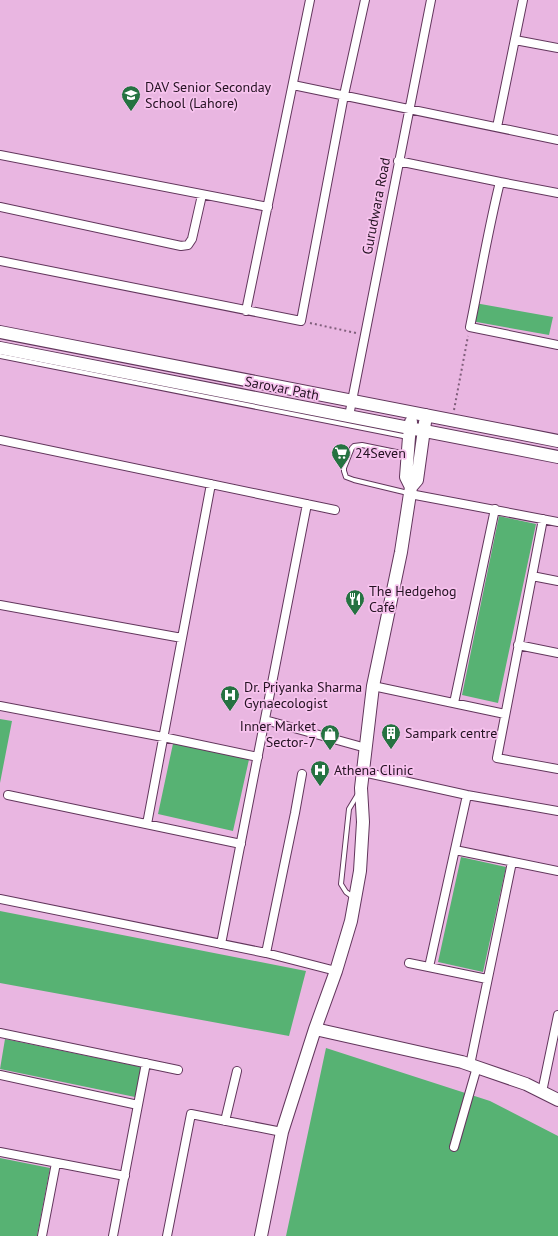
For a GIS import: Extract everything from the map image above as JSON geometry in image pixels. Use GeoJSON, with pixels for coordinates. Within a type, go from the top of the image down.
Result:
{"type":"FeatureCollection","features":[{"type":"Feature","properties":{"kind":"street"},"geometry":{"type":"LineString","coordinates":[[246,311],[310,0]]}},
{"type":"Feature","properties":{"kind":"street"},"geometry":{"type":"LineString","coordinates":[[0,261],[301,322],[344,95],[365,0]]}},
{"type":"Feature","properties":{"kind":"street","name":"Gurudwara Road"},"geometry":{"type":"LineString","coordinates":[[349,416],[398,161],[431,0]]}},
{"type":"Feature","properties":{"kind":"street"},"geometry":{"type":"LineString","coordinates":[[497,127],[523,0]]}},
{"type":"Feature","properties":{"kind":"street"},"geometry":{"type":"LineString","coordinates":[[515,40],[558,48]]}},
{"type":"Feature","properties":{"kind":"street"},"geometry":{"type":"LineString","coordinates":[[293,85],[558,140]]}},
{"type":"Feature","properties":{"kind":"street"},"geometry":{"type":"LineString","coordinates":[[0,155],[202,196],[268,207]]}},
{"type":"Feature","properties":{"kind":"street"},"geometry":{"type":"LineString","coordinates":[[398,161],[558,193]]}},
{"type":"Feature","properties":{"kind":"street"},"geometry":{"type":"LineString","coordinates":[[500,182],[490,224],[470,327],[558,344]]}},
{"type":"Feature","properties":{"kind":"street"},"geometry":{"type":"LineString","coordinates":[[0,207],[181,246],[188,245],[192,239],[202,196]]}},
{"type":"Feature","properties":{"kind":"street","name":"Sarovar Path"},"geometry":{"type":"LineString","coordinates":[[0,332],[558,441]]}},
{"type":"Feature","properties":{"kind":"street","name":"Sarovar Path"},"geometry":{"type":"LineString","coordinates":[[0,348],[349,416],[409,433],[423,431],[558,457]]}},
{"type":"Feature","properties":{"kind":"street"},"geometry":{"type":"LineString","coordinates":[[411,490],[406,477],[409,433],[413,413]]}},
{"type":"Feature","properties":{"kind":"street"},"geometry":{"type":"LineString","coordinates":[[261,1236],[282,1132],[336,971],[351,921],[360,871],[363,822],[361,788],[373,686],[401,552],[411,490],[416,480],[426,415]]}},
{"type":"Feature","properties":{"kind":"street"},"geometry":{"type":"LineString","coordinates":[[0,440],[335,510]]}},
{"type":"Feature","properties":{"kind":"street"},"geometry":{"type":"LineString","coordinates":[[147,824],[210,484]]}},
{"type":"Feature","properties":{"kind":"street"},"geometry":{"type":"LineString","coordinates":[[411,490],[495,510],[558,522]]}},
{"type":"Feature","properties":{"kind":"street"},"geometry":{"type":"LineString","coordinates":[[221,944],[308,504]]}},
{"type":"Feature","properties":{"kind":"street"},"geometry":{"type":"LineString","coordinates":[[454,703],[495,510]]}},
{"type":"Feature","properties":{"kind":"street"},"geometry":{"type":"LineString","coordinates":[[543,519],[497,758],[558,769]]}},
{"type":"Feature","properties":{"kind":"street"},"geometry":{"type":"LineString","coordinates":[[532,576],[558,582]]}},
{"type":"Feature","properties":{"kind":"street"},"geometry":{"type":"LineString","coordinates":[[0,605],[182,638]]}},
{"type":"Feature","properties":{"kind":"street"},"geometry":{"type":"LineString","coordinates":[[518,645],[558,653]]}},
{"type":"Feature","properties":{"kind":"street"},"geometry":{"type":"LineString","coordinates":[[373,686],[505,714]]}},
{"type":"Feature","properties":{"kind":"street"},"geometry":{"type":"LineString","coordinates":[[0,706],[258,757]]}},
{"type":"Feature","properties":{"kind":"street"},"geometry":{"type":"LineString","coordinates":[[265,720],[366,748]]}},
{"type":"Feature","properties":{"kind":"street"},"geometry":{"type":"LineString","coordinates":[[363,772],[467,795],[558,811]]}},
{"type":"Feature","properties":{"kind":"street"},"geometry":{"type":"LineString","coordinates":[[266,953],[302,774]]}},
{"type":"Feature","properties":{"kind":"street"},"geometry":{"type":"LineString","coordinates":[[8,795],[241,844]]}},
{"type":"Feature","properties":{"kind":"street"},"geometry":{"type":"LineString","coordinates":[[429,967],[467,795]]}},
{"type":"Feature","properties":{"kind":"street"},"geometry":{"type":"LineString","coordinates":[[455,850],[558,871]]}},
{"type":"Feature","properties":{"kind":"street"},"geometry":{"type":"LineString","coordinates":[[454,1148],[473,1066],[487,979],[512,862]]}},
{"type":"Feature","properties":{"kind":"street"},"geometry":{"type":"LineString","coordinates":[[0,899],[266,953],[336,971]]}},
{"type":"Feature","properties":{"kind":"street"},"geometry":{"type":"LineString","coordinates":[[409,963],[487,979]]}},
{"type":"Feature","properties":{"kind":"street"},"geometry":{"type":"LineString","coordinates":[[542,1092],[558,1015]]}},
{"type":"Feature","properties":{"kind":"street"},"geometry":{"type":"LineString","coordinates":[[315,1030],[473,1066],[526,1084],[558,1100]]}},
{"type":"Feature","properties":{"kind":"street"},"geometry":{"type":"LineString","coordinates":[[0,1033],[178,1070]]}},
{"type":"Feature","properties":{"kind":"street"},"geometry":{"type":"LineString","coordinates":[[113,1236],[146,1063]]}},
{"type":"Feature","properties":{"kind":"street"},"geometry":{"type":"LineString","coordinates":[[225,1121],[237,1071]]}},
{"type":"Feature","properties":{"kind":"street"},"geometry":{"type":"LineString","coordinates":[[0,1076],[138,1104]]}},
{"type":"Feature","properties":{"kind":"street"},"geometry":{"type":"LineString","coordinates":[[166,1236],[191,1114],[282,1132]]}},
{"type":"Feature","properties":{"kind":"street"},"geometry":{"type":"LineString","coordinates":[[0,1152],[125,1176]]}},
{"type":"Feature","properties":{"kind":"street"},"geometry":{"type":"LineString","coordinates":[[42,1236],[56,1163]]}},
{"type":"Feature","properties":{"kind":"lane"},"geometry":{"type":"LineString","coordinates":[[0,356],[409,433]]}},
{"type":"Feature","properties":{"kind":"lane"},"geometry":{"type":"LineString","coordinates":[[408,454],[362,445],[354,446],[344,471],[346,477],[354,480],[411,490]]}},
{"type":"Feature","properties":{"kind":"lane"},"geometry":{"type":"LineString","coordinates":[[355,899],[346,892],[341,884],[349,809],[361,788]]}},
{"type":"Feature","properties":{"kind":"path"},"geometry":{"type":"LineString","coordinates":[[301,322],[356,333]]}},
{"type":"Feature","properties":{"kind":"path"},"geometry":{"type":"LineString","coordinates":[[452,420],[470,327]]}},
{"type":"Feature","properties":{"kind":"green space"},"geometry":{"type":"Polygon","coordinates":[[[475,303],[553,317],[549,335],[471,321],[475,303]]]}},
{"type":"Feature","properties":{"kind":"green space"},"geometry":{"type":"Polygon","coordinates":[[[499,516],[536,524],[498,703],[462,695],[499,516]]]}},
{"type":"Feature","properties":{"kind":"green space"},"geometry":{"type":"Polygon","coordinates":[[[0,719],[12,721],[0,783],[0,719]]]}},
{"type":"Feature","properties":{"kind":"green space"},"geometry":{"type":"Polygon","coordinates":[[[174,739],[250,755],[233,831],[158,814],[174,739]]]}},
{"type":"Feature","properties":{"kind":"green space"},"geometry":{"type":"Polygon","coordinates":[[[461,857],[506,867],[483,972],[438,962],[461,857]]]}},
{"type":"Feature","properties":{"kind":"green space"},"geometry":{"type":"Polygon","coordinates":[[[0,911],[306,971],[289,1036],[0,983],[0,911]]]}},
{"type":"Feature","properties":{"kind":"green space"},"geometry":{"type":"Polygon","coordinates":[[[5,1039],[141,1067],[135,1097],[0,1069],[5,1039]]]}},
{"type":"Feature","properties":{"kind":"green space"},"geometry":{"type":"Polygon","coordinates":[[[326,1048],[490,1101],[558,1136],[558,1236],[286,1236],[326,1048]]]}},
{"type":"Feature","properties":{"kind":"green space"},"geometry":{"type":"Polygon","coordinates":[[[0,1158],[50,1168],[37,1236],[0,1236],[0,1158]]]}},
{"type":"Feature","properties":{"kind":"place","name":"DAV Senior Seconday School (Lahore)"},"geometry":{"type":"Point","coordinates":[131,112]}},
{"type":"Feature","properties":{"kind":"place","name":"24Seven"},"geometry":{"type":"Point","coordinates":[341,470]}},
{"type":"Feature","properties":{"kind":"place","name":"The Hedgehog Café"},"geometry":{"type":"Point","coordinates":[355,616]}},
{"type":"Feature","properties":{"kind":"place","name":"Dr. Priyanka Sharma Gynaecologist"},"geometry":{"type":"Point","coordinates":[230,712]}},
{"type":"Feature","properties":{"kind":"place","name":"Sampark centre"},"geometry":{"type":"Point","coordinates":[391,750]}},
{"type":"Feature","properties":{"kind":"place","name":"Inner Market Sector-7"},"geometry":{"type":"Point","coordinates":[330,751]}},
{"type":"Feature","properties":{"kind":"place","name":"Athena Clinic"},"geometry":{"type":"Point","coordinates":[320,787]}}]}
